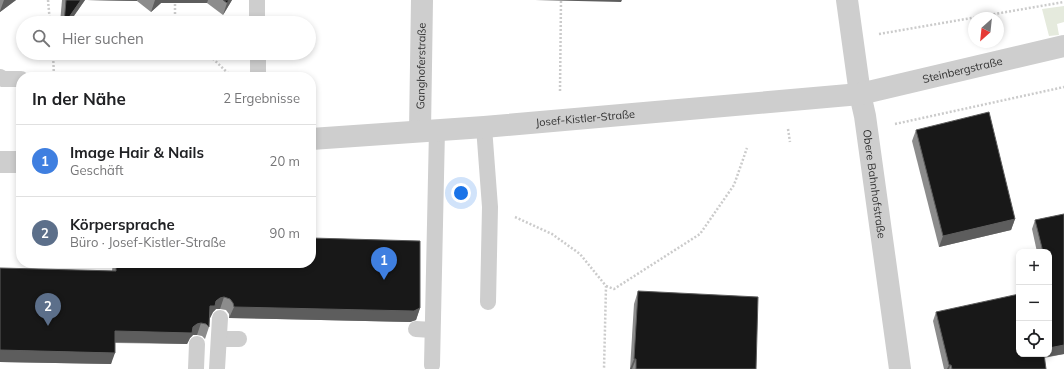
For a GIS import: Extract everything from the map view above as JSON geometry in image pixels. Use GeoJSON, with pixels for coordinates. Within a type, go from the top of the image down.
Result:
{"type":"FeatureCollection","features":[{"type":"Feature","properties":{"kind":"street","name":"Ganghoferstraße"},"geometry":{"type":"LineString","coordinates":[[422,0],[428,130]]}},
{"type":"Feature","properties":{"kind":"street","name":"Obere Bahnhofstraße"},"geometry":{"type":"LineString","coordinates":[[847,0],[860,94],[867,130],[900,369]]}},
{"type":"Feature","properties":{"kind":"street","name":"Steinbergstraße"},"geometry":{"type":"LineString","coordinates":[[860,94],[1064,46]]}},
{"type":"Feature","properties":{"kind":"street","name":"Josef-Kistler-Straße"},"geometry":{"type":"LineString","coordinates":[[316,140],[484,127],[860,94]]}},
{"type":"Feature","properties":{"kind":"street"},"geometry":{"type":"LineString","coordinates":[[0,162],[16,162]]}},
{"type":"Feature","properties":{"kind":"lane"},"geometry":{"type":"LineString","coordinates":[[257,0],[257,16]]}},
{"type":"Feature","properties":{"kind":"lane"},"geometry":{"type":"LineString","coordinates":[[258,60],[258,72]]}},
{"type":"Feature","properties":{"kind":"lane"},"geometry":{"type":"LineString","coordinates":[[0,77],[3,79],[16,79]]}},
{"type":"Feature","properties":{"kind":"lane"},"geometry":{"type":"LineString","coordinates":[[484,127],[490,207],[488,302]]}},
{"type":"Feature","properties":{"kind":"lane"},"geometry":{"type":"LineString","coordinates":[[428,130],[432,365]]}},
{"type":"Feature","properties":{"kind":"lane"},"geometry":{"type":"LineString","coordinates":[[218,369],[220,318]]}},
{"type":"Feature","properties":{"kind":"lane"},"geometry":{"type":"LineString","coordinates":[[416,329],[432,330]]}},
{"type":"Feature","properties":{"kind":"lane"},"geometry":{"type":"LineString","coordinates":[[219,339],[238,339]]}},
{"type":"Feature","properties":{"kind":"lane"},"geometry":{"type":"LineString","coordinates":[[196,369],[197,344]]}},
{"type":"Feature","properties":{"kind":"path"},"geometry":{"type":"LineString","coordinates":[[48,0],[49,16]]}},
{"type":"Feature","properties":{"kind":"path"},"geometry":{"type":"LineString","coordinates":[[175,0],[175,16]]}},
{"type":"Feature","properties":{"kind":"path"},"geometry":{"type":"LineString","coordinates":[[559,120],[561,0]]}},
{"type":"Feature","properties":{"kind":"path"},"geometry":{"type":"LineString","coordinates":[[852,39],[1064,2]]}},
{"type":"Feature","properties":{"kind":"path"},"geometry":{"type":"LineString","coordinates":[[53,60],[54,72]]}},
{"type":"Feature","properties":{"kind":"path"},"geometry":{"type":"LineString","coordinates":[[215,60],[228,72]]}},
{"type":"Feature","properties":{"kind":"path"},"geometry":{"type":"LineString","coordinates":[[867,130],[1064,87]]}},
{"type":"Feature","properties":{"kind":"path"},"geometry":{"type":"LineString","coordinates":[[490,207],[552,234],[580,254],[606,286],[614,289],[700,234],[734,185],[747,148]]}},
{"type":"Feature","properties":{"kind":"path"},"geometry":{"type":"LineString","coordinates":[[604,369],[606,286]]}},
{"type":"Feature","properties":{"kind":"shaded area"},"geometry":{"type":"Polygon","coordinates":[[[1064,6],[1064,22],[1057,24],[1059,35],[1049,36],[1042,9],[1064,6]]]}},
{"type":"Feature","properties":{"kind":"building"},"geometry":{"type":"Polygon","coordinates":[[[66,0],[81,0],[70,16],[65,16],[66,0]]]}},
{"type":"Feature","properties":{"kind":"building"},"geometry":{"type":"Polygon","coordinates":[[[989,112],[1015,219],[943,236],[916,130],[989,112]]]}},
{"type":"Feature","properties":{"kind":"building"},"geometry":{"type":"Polygon","coordinates":[[[1064,214],[1064,345],[1052,347],[1052,249],[1042,249],[1035,220],[1064,214]]]}},
{"type":"Feature","properties":{"kind":"building"},"geometry":{"type":"Polygon","coordinates":[[[316,238],[420,241],[420,308],[414,311],[234,307],[230,299],[224,297],[216,301],[215,306],[210,306],[209,327],[206,324],[197,324],[193,327],[192,333],[115,331],[115,353],[0,350],[0,268],[116,271],[116,268],[316,268],[316,238]]]}},
{"type":"Feature","properties":{"kind":"building"},"geometry":{"type":"Polygon","coordinates":[[[638,291],[758,297],[756,369],[636,369],[636,359],[634,359],[638,291]]]}},
{"type":"Feature","properties":{"kind":"building"},"geometry":{"type":"Polygon","coordinates":[[[1016,295],[1016,357],[1044,357],[1046,369],[952,369],[951,365],[949,365],[936,312],[1016,295]]]}},
{"type":"Feature","properties":{"kind":"place","name":"Image Hair & Nails"},"geometry":{"type":"Point","coordinates":[384,280]}},
{"type":"Feature","properties":{"kind":"place","name":"Körpersprache"},"geometry":{"type":"Point","coordinates":[48,326]}}]}
